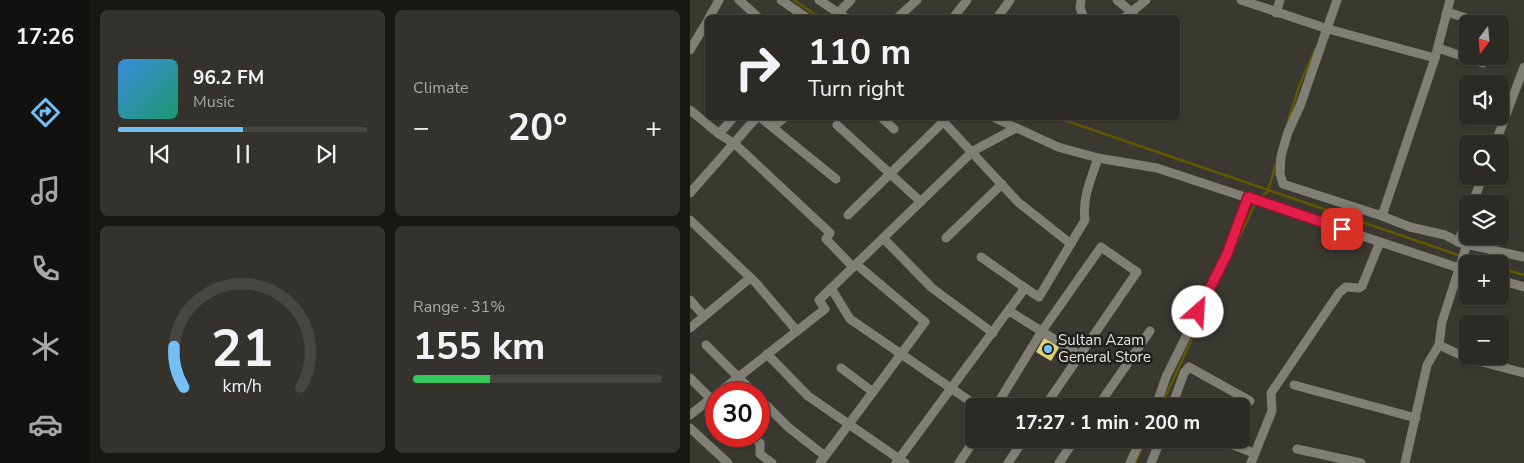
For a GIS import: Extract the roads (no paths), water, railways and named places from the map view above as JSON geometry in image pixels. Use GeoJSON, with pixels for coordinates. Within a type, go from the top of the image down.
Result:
{"type":"FeatureCollection","features":[{"type":"Feature","properties":{"kind":"street"},"geometry":{"type":"LineString","coordinates":[[710,15],[719,0]]}},
{"type":"Feature","properties":{"kind":"street"},"geometry":{"type":"LineString","coordinates":[[739,0],[756,15]]}},
{"type":"Feature","properties":{"kind":"street"},"geometry":{"type":"LineString","coordinates":[[782,0],[803,15]]}},
{"type":"Feature","properties":{"kind":"street"},"geometry":{"type":"LineString","coordinates":[[819,0],[842,15],[851,0]]}},
{"type":"Feature","properties":{"kind":"street"},"geometry":{"type":"LineString","coordinates":[[900,15],[917,0]]}},
{"type":"Feature","properties":{"kind":"street"},"geometry":{"type":"LineString","coordinates":[[955,15],[967,0]]}},
{"type":"Feature","properties":{"kind":"street"},"geometry":{"type":"LineString","coordinates":[[999,15],[1010,0]]}},
{"type":"Feature","properties":{"kind":"street"},"geometry":{"type":"LineString","coordinates":[[1081,0],[1080,8],[1083,15]]}},
{"type":"Feature","properties":{"kind":"street"},"geometry":{"type":"LineString","coordinates":[[1117,0],[1129,15],[1146,0]]}},
{"type":"Feature","properties":{"kind":"street"},"geometry":{"type":"LineString","coordinates":[[1241,0],[1328,30],[1435,58]]}},
{"type":"Feature","properties":{"kind":"street"},"geometry":{"type":"LineString","coordinates":[[1276,13],[1280,0]]}},
{"type":"Feature","properties":{"kind":"street"},"geometry":{"type":"LineString","coordinates":[[1336,0],[1328,30],[1300,106],[1288,132],[1281,156],[1280,174],[1283,184],[1410,227],[1445,235],[1459,242]]}},
{"type":"Feature","properties":{"kind":"street"},"geometry":{"type":"LineString","coordinates":[[1382,216],[1435,58],[1450,0]]}},
{"type":"Feature","properties":{"kind":"street"},"geometry":{"type":"LineString","coordinates":[[1447,12],[1459,16]]}},
{"type":"Feature","properties":{"kind":"street"},"geometry":{"type":"LineString","coordinates":[[690,50],[705,24]]}},
{"type":"Feature","properties":{"kind":"street"},"geometry":{"type":"LineString","coordinates":[[1438,48],[1459,55]]}},
{"type":"Feature","properties":{"kind":"street"},"geometry":{"type":"LineString","coordinates":[[1498,135],[1524,67]]}},
{"type":"Feature","properties":{"kind":"street"},"geometry":{"type":"LineString","coordinates":[[690,110],[719,134],[735,144],[830,233],[826,239],[855,266],[925,322],[823,460],[770,409]]}},
{"type":"Feature","properties":{"kind":"street"},"geometry":{"type":"LineString","coordinates":[[719,134],[731,120]]}},
{"type":"Feature","properties":{"kind":"street"},"geometry":{"type":"LineString","coordinates":[[690,193],[754,120]]}},
{"type":"Feature","properties":{"kind":"street"},"geometry":{"type":"LineString","coordinates":[[764,120],[774,126],[836,179]]}},
{"type":"Feature","properties":{"kind":"street"},"geometry":{"type":"LineString","coordinates":[[774,126],[782,120]]}},
{"type":"Feature","properties":{"kind":"street"},"geometry":{"type":"LineString","coordinates":[[884,120],[894,130]]}},
{"type":"Feature","properties":{"kind":"street"},"geometry":{"type":"LineString","coordinates":[[848,215],[941,120]]}},
{"type":"Feature","properties":{"kind":"street"},"geometry":{"type":"LineString","coordinates":[[943,120],[1018,202],[1071,244]]}},
{"type":"Feature","properties":{"kind":"street"},"geometry":{"type":"LineString","coordinates":[[999,120],[1058,147],[1098,158],[1157,168],[1459,267]]}},
{"type":"Feature","properties":{"kind":"street"},"geometry":{"type":"LineString","coordinates":[[837,125],[921,202]]}},
{"type":"Feature","properties":{"kind":"street"},"geometry":{"type":"LineString","coordinates":[[733,382],[825,309],[819,300],[973,151],[1016,128]]}},
{"type":"Feature","properties":{"kind":"street"},"geometry":{"type":"LineString","coordinates":[[981,257],[1039,297],[1085,220],[1086,192],[1098,158]]}},
{"type":"Feature","properties":{"kind":"street"},"geometry":{"type":"LineString","coordinates":[[946,238],[1002,184]]}},
{"type":"Feature","properties":{"kind":"street"},"geometry":{"type":"LineString","coordinates":[[1159,398],[1166,377],[1227,254],[1248,197]]}},
{"type":"Feature","properties":{"kind":"street"},"geometry":{"type":"LineString","coordinates":[[690,220],[750,278],[797,331]]}},
{"type":"Feature","properties":{"kind":"street"},"geometry":{"type":"LineString","coordinates":[[883,238],[932,288],[993,333]]}},
{"type":"Feature","properties":{"kind":"street"},"geometry":{"type":"LineString","coordinates":[[1251,463],[1272,411],[1270,393],[1339,293],[1346,287],[1359,288],[1362,286],[1380,242]]}},
{"type":"Feature","properties":{"kind":"street"},"geometry":{"type":"LineString","coordinates":[[1467,245],[1524,258]]}},
{"type":"Feature","properties":{"kind":"street"},"geometry":{"type":"LineString","coordinates":[[1001,398],[1042,331],[1101,247],[1137,272],[1051,398]]}},
{"type":"Feature","properties":{"kind":"street"},"geometry":{"type":"LineString","coordinates":[[690,328],[750,278]]}},
{"type":"Feature","properties":{"kind":"street"},"geometry":{"type":"LineString","coordinates":[[1404,463],[1416,418],[1426,364],[1439,345],[1442,322],[1459,278]]}},
{"type":"Feature","properties":{"kind":"street"},"geometry":{"type":"LineString","coordinates":[[1509,283],[1524,287]]}},
{"type":"Feature","properties":{"kind":"street"},"geometry":{"type":"LineString","coordinates":[[831,288],[850,319],[965,398]]}},
{"type":"Feature","properties":{"kind":"street"},"geometry":{"type":"LineString","coordinates":[[767,354],[808,396],[900,462],[950,388],[1025,288]]}},
{"type":"Feature","properties":{"kind":"street"},"geometry":{"type":"LineString","coordinates":[[690,300],[704,316]]}},
{"type":"Feature","properties":{"kind":"street"},"geometry":{"type":"LineString","coordinates":[[1009,310],[1080,355]]}},
{"type":"Feature","properties":{"kind":"street"},"geometry":{"type":"LineString","coordinates":[[1104,398],[1150,331]]}},
{"type":"Feature","properties":{"kind":"street"},"geometry":{"type":"LineString","coordinates":[[706,345],[743,382]]}},
{"type":"Feature","properties":{"kind":"street"},"geometry":{"type":"LineString","coordinates":[[1439,345],[1467,358],[1524,373]]}},
{"type":"Feature","properties":{"kind":"street"},"geometry":{"type":"LineString","coordinates":[[1175,398],[1184,373],[1189,367],[1245,398]]}},
{"type":"Feature","properties":{"kind":"street"},"geometry":{"type":"LineString","coordinates":[[840,368],[873,392]]}},
{"type":"Feature","properties":{"kind":"street"},"geometry":{"type":"LineString","coordinates":[[690,378],[705,390]]}},
{"type":"Feature","properties":{"kind":"street"},"geometry":{"type":"LineString","coordinates":[[1294,385],[1416,418]]}},
{"type":"Feature","properties":{"kind":"street"},"geometry":{"type":"LineString","coordinates":[[690,414],[705,404]]}},
{"type":"Feature","properties":{"kind":"street"},"geometry":{"type":"LineString","coordinates":[[690,428],[728,463]]}},
{"type":"Feature","properties":{"kind":"street"},"geometry":{"type":"LineString","coordinates":[[760,447],[760,454],[772,463]]}},
{"type":"Feature","properties":{"kind":"street"},"geometry":{"type":"LineString","coordinates":[[959,463],[969,448]]}},
{"type":"Feature","properties":{"kind":"street"},"geometry":{"type":"LineString","coordinates":[[1008,463],[1018,448]]}},
{"type":"Feature","properties":{"kind":"street"},"geometry":{"type":"LineString","coordinates":[[1059,463],[1069,448]]}},
{"type":"Feature","properties":{"kind":"street"},"geometry":{"type":"LineString","coordinates":[[1130,463],[1137,448]]}},
{"type":"Feature","properties":{"kind":"street"},"geometry":{"type":"LineString","coordinates":[[1151,463],[1157,448]]}},
{"type":"Feature","properties":{"kind":"street"},"geometry":{"type":"LineString","coordinates":[[1241,448],[1254,453]]}},
{"type":"Feature","properties":{"kind":"street"},"geometry":{"type":"LineString","coordinates":[[1297,449],[1361,463]]}},
{"type":"Feature","properties":{"kind":"waterway"},"geometry":{"type":"LineString","coordinates":[[794,0],[816,15]]}},
{"type":"Feature","properties":{"kind":"waterway"},"geometry":{"type":"LineString","coordinates":[[1288,121],[1300,84],[1315,50]]}},
{"type":"Feature","properties":{"kind":"waterway"},"geometry":{"type":"LineString","coordinates":[[1064,120],[1459,255]]}},
{"type":"Feature","properties":{"kind":"waterway"},"geometry":{"type":"LineString","coordinates":[[1259,200],[1268,191],[1277,160]]}},
{"type":"Feature","properties":{"kind":"waterway"},"geometry":{"type":"LineString","coordinates":[[1235,246],[1255,204]]}},
{"type":"Feature","properties":{"kind":"waterway"},"geometry":{"type":"LineString","coordinates":[[1509,271],[1524,275]]}},
{"type":"Feature","properties":{"kind":"waterway"},"geometry":{"type":"LineString","coordinates":[[1165,398],[1219,280]]}},
{"type":"Feature","properties":{"kind":"waterway"},"geometry":{"type":"LineString","coordinates":[[1135,463],[1142,448]]}},
{"type":"Feature","properties":{"kind":"place","name":"Sultan Azam General Store"},"geometry":{"type":"Point","coordinates":[1048,349]}}]}
